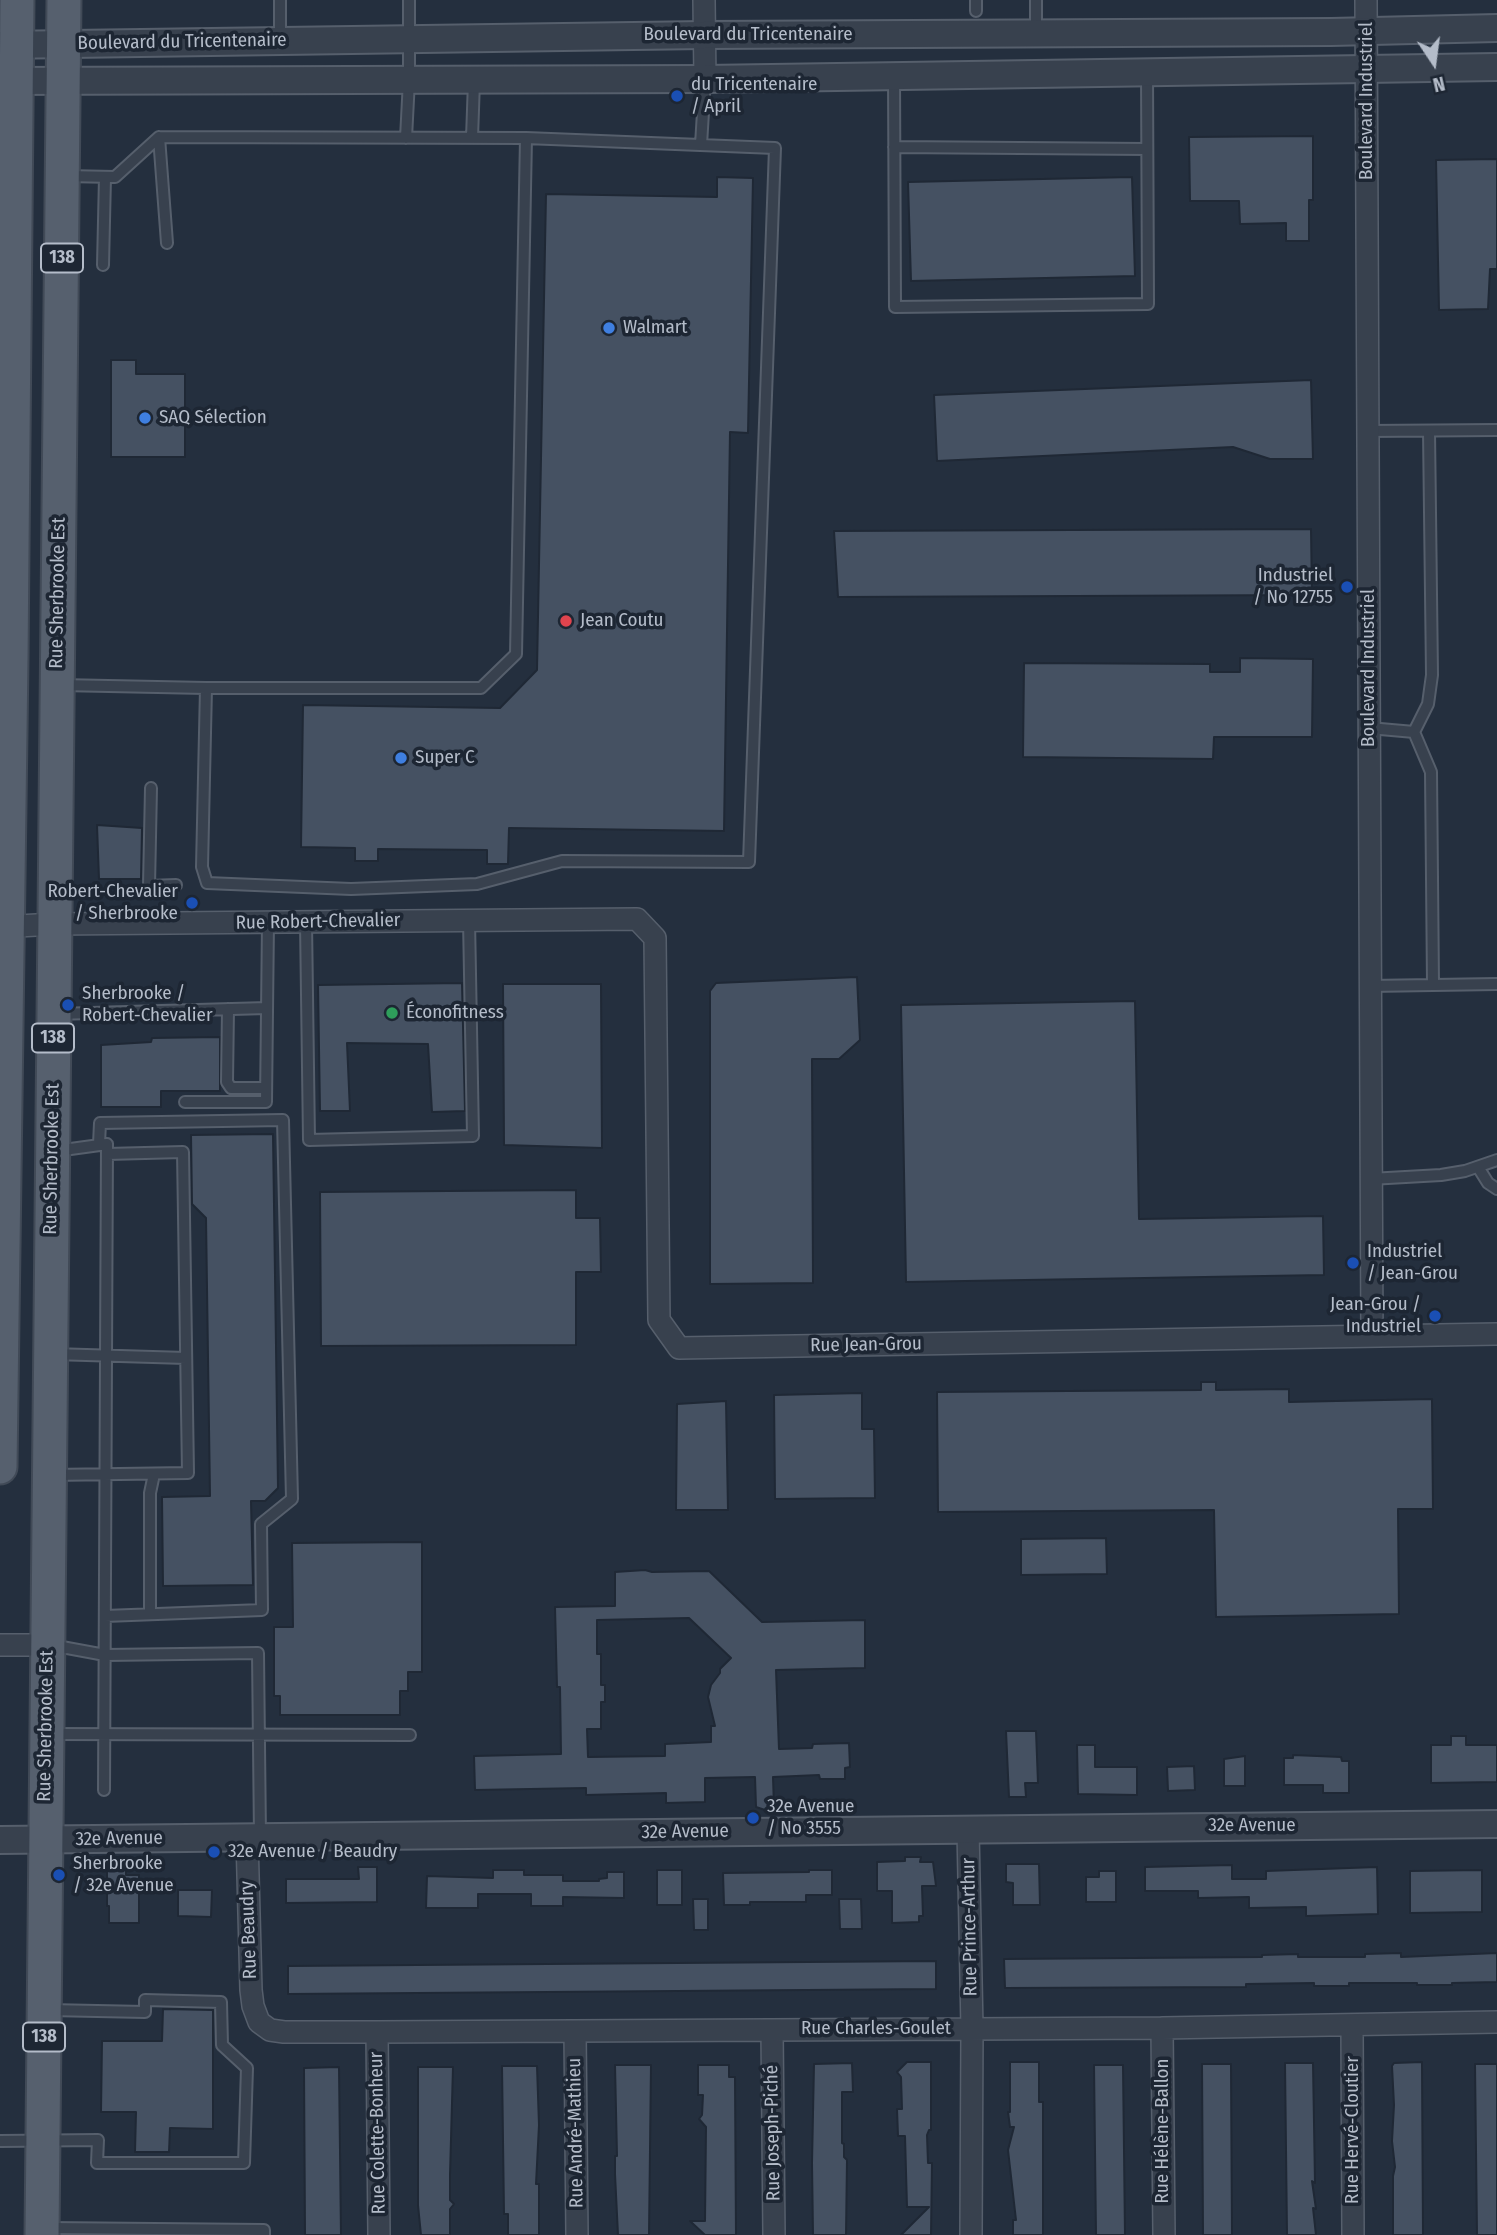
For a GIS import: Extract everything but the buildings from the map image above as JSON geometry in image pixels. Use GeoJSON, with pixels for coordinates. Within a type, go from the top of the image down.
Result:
{"type":"FeatureCollection","features":[{"type":"Feature","properties":{"kind":"main road","name":"138"},"geometry":{"type":"LineString","coordinates":[[0,1467],[7,673],[8,45],[17,0]]}},
{"type":"Feature","properties":{"kind":"main road","name":"Rue Sherbrooke Est"},"geometry":{"type":"LineString","coordinates":[[42,2231],[64,0]]}},
{"type":"Feature","properties":{"kind":"main road"},"geometry":{"type":"LineString","coordinates":[[7,394],[60,435]]}},
{"type":"Feature","properties":{"kind":"main road"},"geometry":{"type":"LineString","coordinates":[[7,673],[57,685]]}},
{"type":"Feature","properties":{"kind":"main road"},"geometry":{"type":"LineString","coordinates":[[2,1152],[52,1152]]}},
{"type":"Feature","properties":{"kind":"main road"},"geometry":{"type":"LineString","coordinates":[[1,1350],[50,1354]]}},
{"type":"Feature","properties":{"kind":"street"},"geometry":{"type":"LineString","coordinates":[[704,0],[705,79]]}},
{"type":"Feature","properties":{"kind":"street","name":"Boulevard Industriel"},"geometry":{"type":"LineString","coordinates":[[1366,0],[1372,1336]]}},
{"type":"Feature","properties":{"kind":"street","name":"Boulevard du Tricentenaire"},"geometry":{"type":"LineString","coordinates":[[8,45],[704,34],[1366,32],[1497,29]]}},
{"type":"Feature","properties":{"kind":"street","name":"Boulevard du Tricentenaire"},"geometry":{"type":"LineString","coordinates":[[8,81],[705,79],[1497,67]]}},
{"type":"Feature","properties":{"kind":"street","name":"Rue Robert-Chevalier"},"geometry":{"type":"LineString","coordinates":[[3,927],[54,924],[637,919]]}},
{"type":"Feature","properties":{"kind":"street","name":"Rue Jean-Grou"},"geometry":{"type":"LineString","coordinates":[[637,919],[655,938],[659,1320],[679,1348],[1497,1334]]}},
{"type":"Feature","properties":{"kind":"street"},"geometry":{"type":"LineString","coordinates":[[0,1645],[47,1645]]}},
{"type":"Feature","properties":{"kind":"street","name":"32e Avenue"},"geometry":{"type":"LineString","coordinates":[[0,1840],[1497,1824]]}},
{"type":"Feature","properties":{"kind":"street","name":"Rue Prince-Arthur"},"geometry":{"type":"LineString","coordinates":[[968,1829],[972,2029],[971,2235]]}},
{"type":"Feature","properties":{"kind":"street","name":"Rue Beaudry"},"geometry":{"type":"LineString","coordinates":[[253,1837],[251,1990],[259,2022]]}},
{"type":"Feature","properties":{"kind":"street","name":"Rue Charles-Goulet"},"geometry":{"type":"LineString","coordinates":[[259,2022],[270,2030],[284,2032],[1162,2028],[1497,2022]]}},
{"type":"Feature","properties":{"kind":"street","name":"Rue Hervé-Cloutier"},"geometry":{"type":"LineString","coordinates":[[1352,2026],[1353,2235]]}},
{"type":"Feature","properties":{"kind":"street","name":"Rue Hélène-Ballon"},"geometry":{"type":"LineString","coordinates":[[1162,2028],[1164,2235]]}},
{"type":"Feature","properties":{"kind":"street","name":"Rue Joseph-Piché"},"geometry":{"type":"LineString","coordinates":[[772,2030],[774,2235]]}},
{"type":"Feature","properties":{"kind":"street","name":"Rue André-Mathieu"},"geometry":{"type":"LineString","coordinates":[[575,2031],[577,2235]]}},
{"type":"Feature","properties":{"kind":"street","name":"Rue Colette-Bonheur"},"geometry":{"type":"LineString","coordinates":[[377,2032],[379,2235]]}},
{"type":"Feature","properties":{"kind":"lane"},"geometry":{"type":"LineString","coordinates":[[280,0],[280,41]]}},
{"type":"Feature","properties":{"kind":"lane"},"geometry":{"type":"LineString","coordinates":[[406,138],[410,80],[409,0]]}},
{"type":"Feature","properties":{"kind":"lane"},"geometry":{"type":"LineString","coordinates":[[1036,0],[1036,33]]}},
{"type":"Feature","properties":{"kind":"lane"},"geometry":{"type":"LineString","coordinates":[[894,76],[895,307],[1148,304],[1147,72]]}},
{"type":"Feature","properties":{"kind":"lane"},"geometry":{"type":"LineString","coordinates":[[701,145],[705,79]]}},
{"type":"Feature","properties":{"kind":"lane"},"geometry":{"type":"LineString","coordinates":[[472,138],[474,80]]}},
{"type":"Feature","properties":{"kind":"lane"},"geometry":{"type":"LineString","coordinates":[[62,176],[115,177],[159,137],[526,138],[775,148],[749,862],[562,861],[477,884],[351,889],[207,883],[202,867],[206,688]]}},
{"type":"Feature","properties":{"kind":"lane"},"geometry":{"type":"LineString","coordinates":[[159,137],[166,243]]}},
{"type":"Feature","properties":{"kind":"lane"},"geometry":{"type":"LineString","coordinates":[[57,685],[481,688],[516,654],[526,138]]}},
{"type":"Feature","properties":{"kind":"lane"},"geometry":{"type":"LineString","coordinates":[[894,147],[1147,149]]}},
{"type":"Feature","properties":{"kind":"lane"},"geometry":{"type":"LineString","coordinates":[[103,265],[105,177]]}},
{"type":"Feature","properties":{"kind":"lane"},"geometry":{"type":"LineString","coordinates":[[1368,431],[1497,430]]}},
{"type":"Feature","properties":{"kind":"lane"},"geometry":{"type":"LineString","coordinates":[[1414,732],[1428,704],[1432,676],[1429,431]]}},
{"type":"Feature","properties":{"kind":"lane"},"geometry":{"type":"LineString","coordinates":[[1369,728],[1414,732]]}},
{"type":"Feature","properties":{"kind":"lane"},"geometry":{"type":"LineString","coordinates":[[1414,732],[1432,772],[1433,984]]}},
{"type":"Feature","properties":{"kind":"lane"},"geometry":{"type":"LineString","coordinates":[[151,788],[149,886],[176,886]]}},
{"type":"Feature","properties":{"kind":"lane"},"geometry":{"type":"LineString","coordinates":[[306,922],[309,1140],[473,1136],[469,920]]}},
{"type":"Feature","properties":{"kind":"lane"},"geometry":{"type":"LineString","coordinates":[[185,1102],[266,1102],[268,922]]}},
{"type":"Feature","properties":{"kind":"lane"},"geometry":{"type":"LineString","coordinates":[[1369,986],[1497,984]]}},
{"type":"Feature","properties":{"kind":"lane"},"geometry":{"type":"LineString","coordinates":[[54,1014],[267,1008]]}},
{"type":"Feature","properties":{"kind":"lane"},"geometry":{"type":"LineString","coordinates":[[228,1009],[226,1082],[231,1088],[266,1088]]}},
{"type":"Feature","properties":{"kind":"lane"},"geometry":{"type":"LineString","coordinates":[[99,1144],[100,1123],[284,1120],[292,1499],[261,1524],[262,1610],[105,1616]]}},
{"type":"Feature","properties":{"kind":"lane"},"geometry":{"type":"LineString","coordinates":[[52,1152],[107,1144],[104,1790]]}},
{"type":"Feature","properties":{"kind":"lane"},"geometry":{"type":"LineString","coordinates":[[49,1475],[188,1473],[183,1152],[107,1154]]}},
{"type":"Feature","properties":{"kind":"lane"},"geometry":{"type":"LineString","coordinates":[[1370,1179],[1441,1175],[1497,1160]]}},
{"type":"Feature","properties":{"kind":"lane"},"geometry":{"type":"LineString","coordinates":[[1478,1167],[1488,1183],[1497,1189]]}},
{"type":"Feature","properties":{"kind":"lane"},"geometry":{"type":"LineString","coordinates":[[50,1354],[186,1358]]}},
{"type":"Feature","properties":{"kind":"lane"},"geometry":{"type":"LineString","coordinates":[[150,1614],[150,1493],[154,1474]]}},
{"type":"Feature","properties":{"kind":"lane"},"geometry":{"type":"LineString","coordinates":[[47,1645],[105,1654],[258,1653],[259,1734],[253,1837]]}},
{"type":"Feature","properties":{"kind":"lane"},"geometry":{"type":"LineString","coordinates":[[46,1734],[410,1735]]}},
{"type":"Feature","properties":{"kind":"lane"},"geometry":{"type":"LineString","coordinates":[[0,2141],[98,2140],[97,2162],[244,2163],[247,2068],[222,2045],[221,2002],[145,2000],[145,2011],[44,2010]]}},
{"type":"Feature","properties":{"kind":"lane"},"geometry":{"type":"LineString","coordinates":[[42,2231],[264,2230],[264,2235]]}},
{"type":"Feature","properties":{"kind":"place","name":"du Tricentenaire / April"},"geometry":{"type":"Point","coordinates":[677,96]}},
{"type":"Feature","properties":{"kind":"place","name":"Walmart"},"geometry":{"type":"Point","coordinates":[609,328]}},
{"type":"Feature","properties":{"kind":"place","name":"SAQ Sélection"},"geometry":{"type":"Point","coordinates":[145,418]}},
{"type":"Feature","properties":{"kind":"place","name":"Industriel / No 12755"},"geometry":{"type":"Point","coordinates":[1347,587]}},
{"type":"Feature","properties":{"kind":"place","name":"Jean Coutu"},"geometry":{"type":"Point","coordinates":[566,621]}},
{"type":"Feature","properties":{"kind":"place","name":"Super C"},"geometry":{"type":"Point","coordinates":[401,758]}},
{"type":"Feature","properties":{"kind":"place","name":"Robert-Chevalier / Sherbrooke"},"geometry":{"type":"Point","coordinates":[192,903]}},
{"type":"Feature","properties":{"kind":"place","name":"Sherbrooke / Robert-Chevalier"},"geometry":{"type":"Point","coordinates":[68,1005]}},
{"type":"Feature","properties":{"kind":"place","name":"Éconofitness"},"geometry":{"type":"Point","coordinates":[392,1013]}},
{"type":"Feature","properties":{"kind":"place","name":"Industriel / Jean-Grou"},"geometry":{"type":"Point","coordinates":[1353,1263]}},
{"type":"Feature","properties":{"kind":"place","name":"Jean-Grou / Industriel"},"geometry":{"type":"Point","coordinates":[1435,1316]}},
{"type":"Feature","properties":{"kind":"place","name":"32e Avenue / No 3555"},"geometry":{"type":"Point","coordinates":[753,1818]}},
{"type":"Feature","properties":{"kind":"place","name":"32e Avenue / Beaudry"},"geometry":{"type":"Point","coordinates":[214,1852]}},
{"type":"Feature","properties":{"kind":"place","name":"Sherbrooke / 32e Avenue"},"geometry":{"type":"Point","coordinates":[59,1875]}}]}
